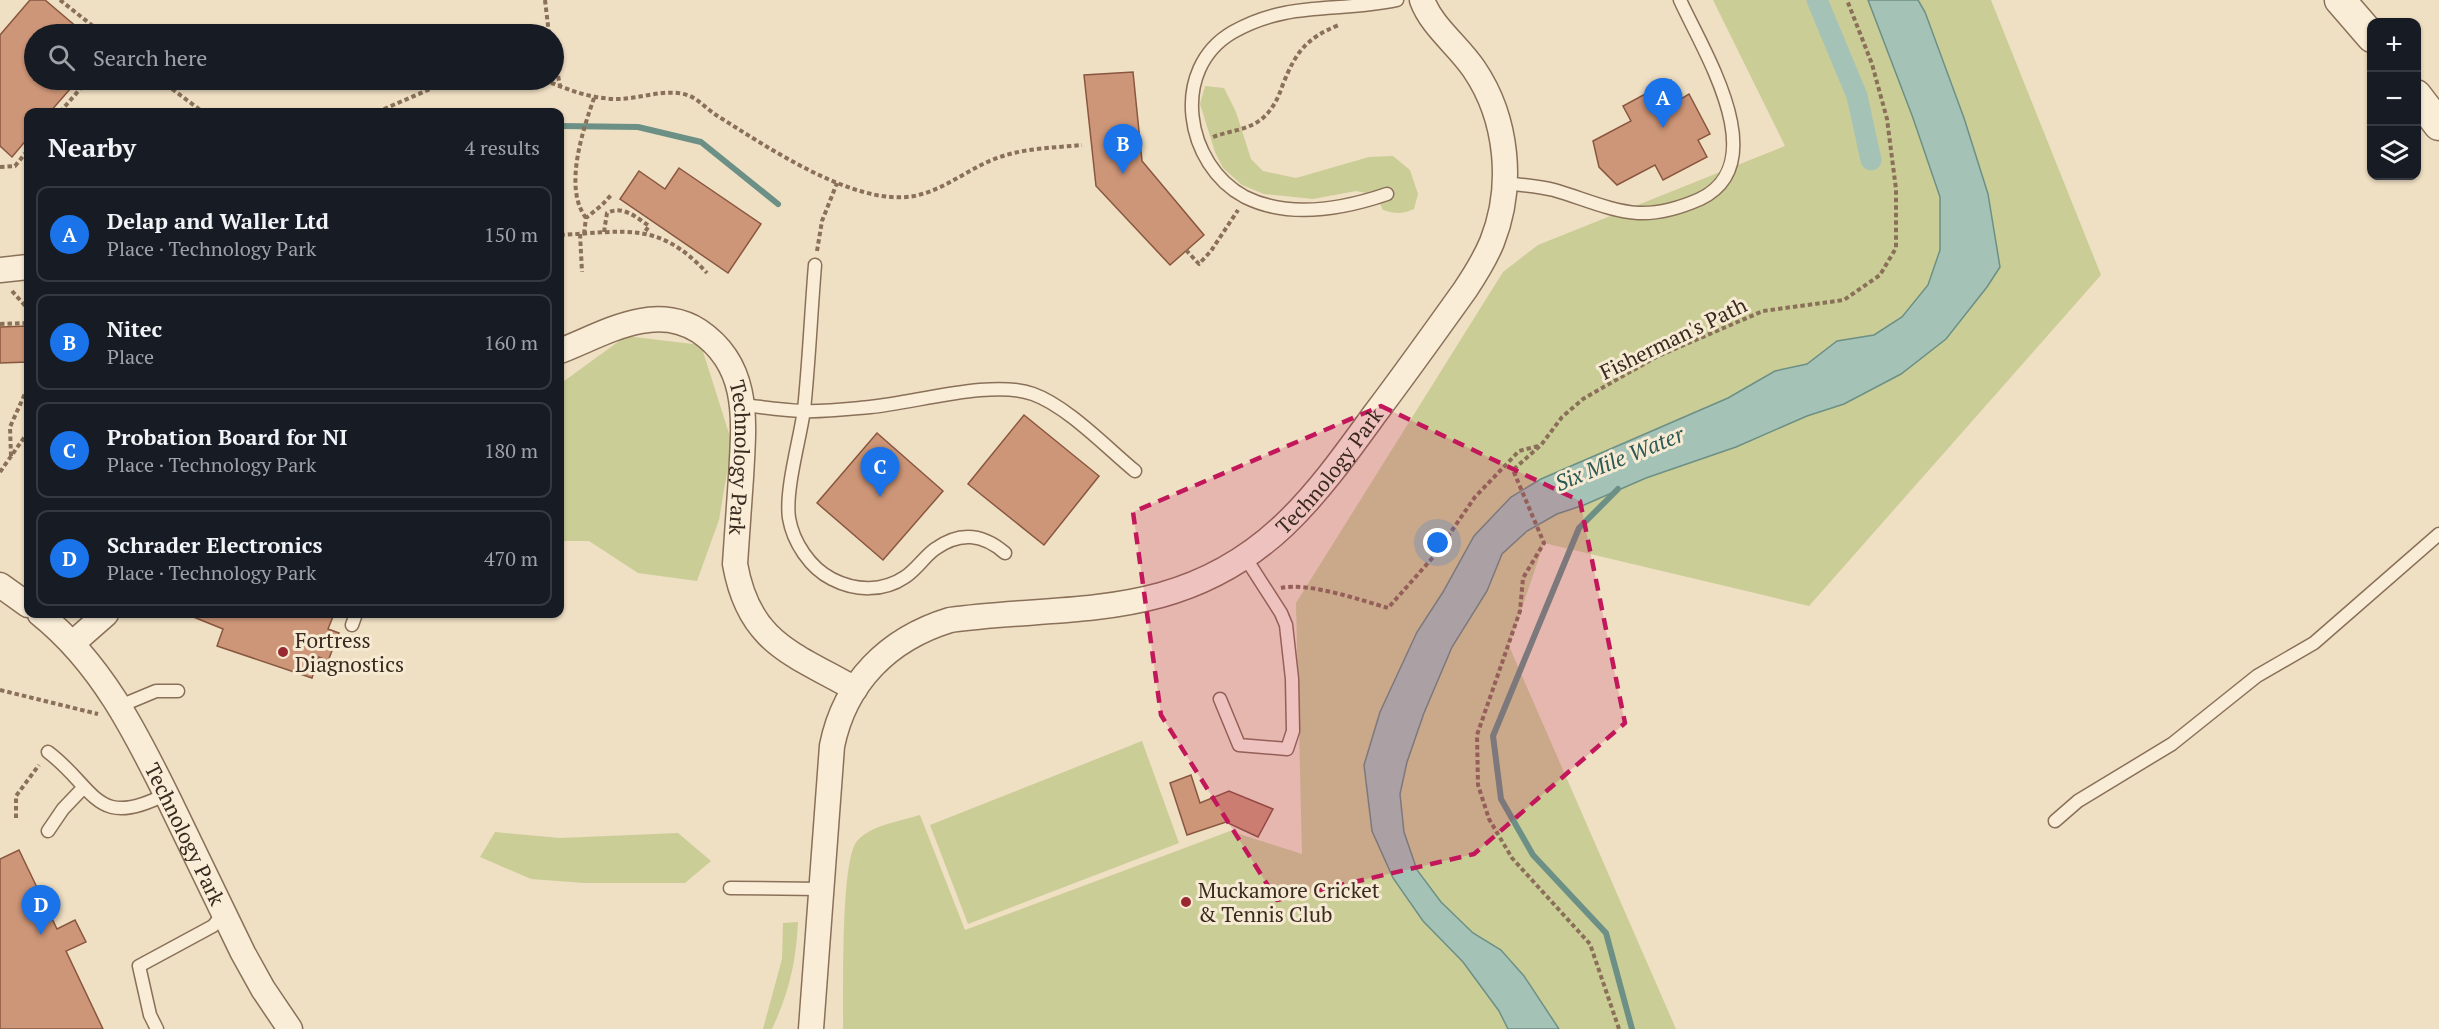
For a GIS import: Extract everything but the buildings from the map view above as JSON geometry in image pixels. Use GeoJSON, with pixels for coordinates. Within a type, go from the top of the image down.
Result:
{"type":"FeatureCollection","features":[{"type":"Feature","properties":{"kind":"street","name":"Technology Park"},"geometry":{"type":"LineString","coordinates":[[811,1029],[832,746],[836,729],[855,689],[890,650],[907,637],[926,627],[981,615],[1117,605],[1189,586],[1245,557],[1288,524],[1326,482],[1465,290],[1492,243],[1501,214],[1505,183],[1502,139],[1482,81],[1460,50],[1426,12],[1422,0]]}},
{"type":"Feature","properties":{"kind":"street"},"geometry":{"type":"LineString","coordinates":[[2340,0],[2367,31]]}},
{"type":"Feature","properties":{"kind":"street"},"geometry":{"type":"LineString","coordinates":[[2421,102],[2439,125]]}},
{"type":"Feature","properties":{"kind":"street"},"geometry":{"type":"LineString","coordinates":[[0,270],[24,267]]}},
{"type":"Feature","properties":{"kind":"street","name":"Technology Park"},"geometry":{"type":"LineString","coordinates":[[564,350],[641,321],[677,321],[694,328],[718,347],[734,372],[745,420],[735,564],[746,605],[758,625],[785,649],[855,689]]}},
{"type":"Feature","properties":{"kind":"street"},"geometry":{"type":"LineString","coordinates":[[0,585],[24,602]]}},
{"type":"Feature","properties":{"kind":"street","name":"Technology Park"},"geometry":{"type":"LineString","coordinates":[[44,618],[87,659],[120,706],[263,989],[290,1029]]}},
{"type":"Feature","properties":{"kind":"street"},"geometry":{"type":"LineString","coordinates":[[72,643],[101,618]]}},
{"type":"Feature","properties":{"kind":"lane"},"geometry":{"type":"LineString","coordinates":[[1387,194],[1347,206],[1304,209],[1282,208],[1246,197],[1220,178],[1204,157],[1193,115],[1192,85],[1204,58],[1223,39],[1290,5],[1353,7],[1397,0]]}},
{"type":"Feature","properties":{"kind":"lane"},"geometry":{"type":"LineString","coordinates":[[1505,183],[1539,187],[1638,213],[1659,212],[1685,205],[1718,188],[1727,174],[1733,154],[1733,123],[1720,88],[1680,0]]}},
{"type":"Feature","properties":{"kind":"lane"},"geometry":{"type":"LineString","coordinates":[[815,265],[803,411],[788,506],[789,519],[803,552],[827,576],[855,588],[885,585],[905,577],[939,547],[964,538],[984,538],[1005,553]]}},
{"type":"Feature","properties":{"kind":"lane"},"geometry":{"type":"LineString","coordinates":[[743,405],[803,411],[872,407],[979,391],[1001,390],[1033,393],[1065,412],[1135,471]]}},
{"type":"Feature","properties":{"kind":"lane"},"geometry":{"type":"LineString","coordinates":[[2055,821],[2078,801],[2172,744],[2258,676],[2314,643],[2439,534]]}},
{"type":"Feature","properties":{"kind":"lane"},"geometry":{"type":"LineString","coordinates":[[1220,699],[1239,745],[1287,748],[1293,731],[1290,652],[1286,625],[1245,557]]}},
{"type":"Feature","properties":{"kind":"lane"},"geometry":{"type":"LineString","coordinates":[[120,706],[156,691],[178,691]]}},
{"type":"Feature","properties":{"kind":"lane"},"geometry":{"type":"LineString","coordinates":[[48,752],[62,763],[98,801],[119,809],[134,808],[166,794]]}},
{"type":"Feature","properties":{"kind":"lane"},"geometry":{"type":"LineString","coordinates":[[48,831],[63,809],[84,787]]}},
{"type":"Feature","properties":{"kind":"lane"},"geometry":{"type":"LineString","coordinates":[[730,888],[821,889]]}},
{"type":"Feature","properties":{"kind":"lane"},"geometry":{"type":"LineString","coordinates":[[157,1029],[150,1015],[139,966],[213,926],[224,914]]}},
{"type":"Feature","properties":{"kind":"path"},"geometry":{"type":"LineString","coordinates":[[60,0],[90,24]]}},
{"type":"Feature","properties":{"kind":"path"},"geometry":{"type":"LineString","coordinates":[[545,0],[548,24]]}},
{"type":"Feature","properties":{"kind":"path","name":"Fisherman's Path"},"geometry":{"type":"LineString","coordinates":[[1619,1029],[1590,944],[1512,858],[1490,819],[1478,785],[1477,735],[1520,611],[1523,578],[1544,543],[1513,470],[1539,446],[1562,417],[1583,399],[1656,357],[1763,310],[1844,300],[1880,275],[1896,248],[1896,189],[1887,119],[1872,64],[1847,0]]}},
{"type":"Feature","properties":{"kind":"path"},"geometry":{"type":"LineString","coordinates":[[1199,143],[1252,125],[1264,117],[1276,102],[1298,51],[1315,36],[1345,23]]}},
{"type":"Feature","properties":{"kind":"path"},"geometry":{"type":"LineString","coordinates":[[564,88],[594,98],[621,99],[668,92],[690,96],[713,113],[804,168],[862,191],[906,197],[929,192],[996,158],[1027,151],[1082,145]]}},
{"type":"Feature","properties":{"kind":"path"},"geometry":{"type":"LineString","coordinates":[[64,108],[79,90]]}},
{"type":"Feature","properties":{"kind":"path"},"geometry":{"type":"LineString","coordinates":[[173,90],[198,108]]}},
{"type":"Feature","properties":{"kind":"path"},"geometry":{"type":"LineString","coordinates":[[386,108],[428,90]]}},
{"type":"Feature","properties":{"kind":"path"},"geometry":{"type":"LineString","coordinates":[[586,218],[580,211],[577,199],[576,159],[594,98]]}},
{"type":"Feature","properties":{"kind":"path"},"geometry":{"type":"LineString","coordinates":[[0,167],[15,166],[24,155]]}},
{"type":"Feature","properties":{"kind":"path"},"geometry":{"type":"LineString","coordinates":[[815,265],[822,221],[837,183]]}},
{"type":"Feature","properties":{"kind":"path"},"geometry":{"type":"LineString","coordinates":[[582,272],[582,234],[586,218],[612,195]]}},
{"type":"Feature","properties":{"kind":"path"},"geometry":{"type":"LineString","coordinates":[[1186,250],[1198,264],[1211,251],[1246,197]]}},
{"type":"Feature","properties":{"kind":"path"},"geometry":{"type":"LineString","coordinates":[[604,232],[608,213],[621,210],[632,214],[648,226],[644,233]]}},
{"type":"Feature","properties":{"kind":"path"},"geometry":{"type":"LineString","coordinates":[[564,235],[630,230],[644,233],[668,240],[692,256],[707,273]]}},
{"type":"Feature","properties":{"kind":"path"},"geometry":{"type":"LineString","coordinates":[[0,324],[24,322]]}},
{"type":"Feature","properties":{"kind":"path"},"geometry":{"type":"LineString","coordinates":[[11,456],[10,427],[24,396]]}},
{"type":"Feature","properties":{"kind":"path"},"geometry":{"type":"LineString","coordinates":[[0,472],[24,438]]}},
{"type":"Feature","properties":{"kind":"path"},"geometry":{"type":"LineString","coordinates":[[1267,592],[1293,586],[1350,597],[1388,608],[1435,555],[1475,497],[1519,451],[1539,446]]}},
{"type":"Feature","properties":{"kind":"path"},"geometry":{"type":"LineString","coordinates":[[0,690],[97,714],[120,706]]}},
{"type":"Feature","properties":{"kind":"path"},"geometry":{"type":"LineString","coordinates":[[16,818],[16,796],[48,752]]}},
{"type":"Feature","properties":{"kind":"highlighted area"},"geometry":{"type":"Polygon","coordinates":[[[1381,406],[1580,501],[1625,723],[1474,854],[1277,900],[1161,715],[1133,512],[1381,406]]]}},
{"type":"Feature","properties":{"kind":"green space"},"geometry":{"type":"Polygon","coordinates":[[[1713,0],[1991,0],[2101,275],[1809,606],[1544,543],[1509,646],[1676,1029],[843,1029],[844,930],[848,874],[857,841],[878,827],[920,815],[965,930],[1230,831],[1302,854],[1296,603],[1503,272],[1538,245],[1785,146],[1713,0]]]}},
{"type":"Feature","properties":{"kind":"green space"},"geometry":{"type":"Polygon","coordinates":[[[1205,86],[1224,88],[1236,112],[1251,159],[1263,171],[1296,178],[1369,157],[1393,156],[1410,170],[1418,194],[1414,209],[1399,213],[1383,210],[1376,195],[1356,191],[1313,199],[1264,194],[1242,185],[1223,168],[1215,152],[1200,104],[1205,86]]]}},
{"type":"Feature","properties":{"kind":"green space"},"geometry":{"type":"Polygon","coordinates":[[[626,336],[701,345],[732,443],[719,520],[697,581],[638,573],[589,541],[564,541],[564,381],[626,336]]]}},
{"type":"Feature","properties":{"kind":"green space"},"geometry":{"type":"Polygon","coordinates":[[[1142,741],[1179,843],[968,924],[930,825],[1142,741]]]}},
{"type":"Feature","properties":{"kind":"green space"},"geometry":{"type":"Polygon","coordinates":[[[495,832],[560,838],[678,833],[711,861],[685,883],[584,883],[531,879],[480,857],[495,832]]]}},
{"type":"Feature","properties":{"kind":"green space"},"geometry":{"type":"Polygon","coordinates":[[[798,922],[787,990],[772,1029],[763,1029],[782,959],[783,923],[798,922]]]}},
{"type":"Feature","properties":{"kind":"water","name":"Six Mile Water"},"geometry":{"type":"Polygon","coordinates":[[[1868,0],[1918,0],[1925,12],[1964,118],[1988,194],[2000,267],[1946,339],[1901,374],[1844,404],[1807,416],[1736,447],[1646,478],[1557,514],[1527,531],[1502,554],[1487,591],[1452,647],[1424,713],[1407,762],[1400,794],[1404,832],[1417,870],[1441,902],[1473,933],[1501,950],[1524,976],[1559,1029],[1508,1029],[1499,1011],[1463,962],[1423,921],[1393,878],[1372,831],[1364,765],[1380,712],[1417,632],[1443,592],[1474,536],[1511,497],[1541,479],[1728,398],[1775,371],[1807,364],[1837,341],[1874,335],[1902,317],[1928,285],[1940,250],[1940,197],[1868,0]]]}},
{"type":"Feature","properties":{"kind":"waterway"},"geometry":{"type":"LineString","coordinates":[[1817,0],[1857,96],[1871,160]]}},
{"type":"Feature","properties":{"kind":"waterway"},"geometry":{"type":"LineString","coordinates":[[564,126],[638,127],[701,142],[778,204]]}},
{"type":"Feature","properties":{"kind":"waterway"},"geometry":{"type":"LineString","coordinates":[[1618,489],[1579,528],[1493,736],[1501,799],[1533,855],[1606,933],[1632,1029]]}},
{"type":"Feature","properties":{"kind":"place","name":"Delap and Waller Ltd"},"geometry":{"type":"Point","coordinates":[1663,128]}},
{"type":"Feature","properties":{"kind":"place","name":"Nitec"},"geometry":{"type":"Point","coordinates":[1123,174]}},
{"type":"Feature","properties":{"kind":"place","name":"Probation Board for NI"},"geometry":{"type":"Point","coordinates":[880,497]}},
{"type":"Feature","properties":{"kind":"place","name":"Fortress Diagnostics"},"geometry":{"type":"Point","coordinates":[283,652]}},
{"type":"Feature","properties":{"kind":"place","name":"Muckamore Cricket & Tennis Club"},"geometry":{"type":"Point","coordinates":[1186,902]}},
{"type":"Feature","properties":{"kind":"place","name":"Schrader Electronics"},"geometry":{"type":"Point","coordinates":[41,935]}}]}
